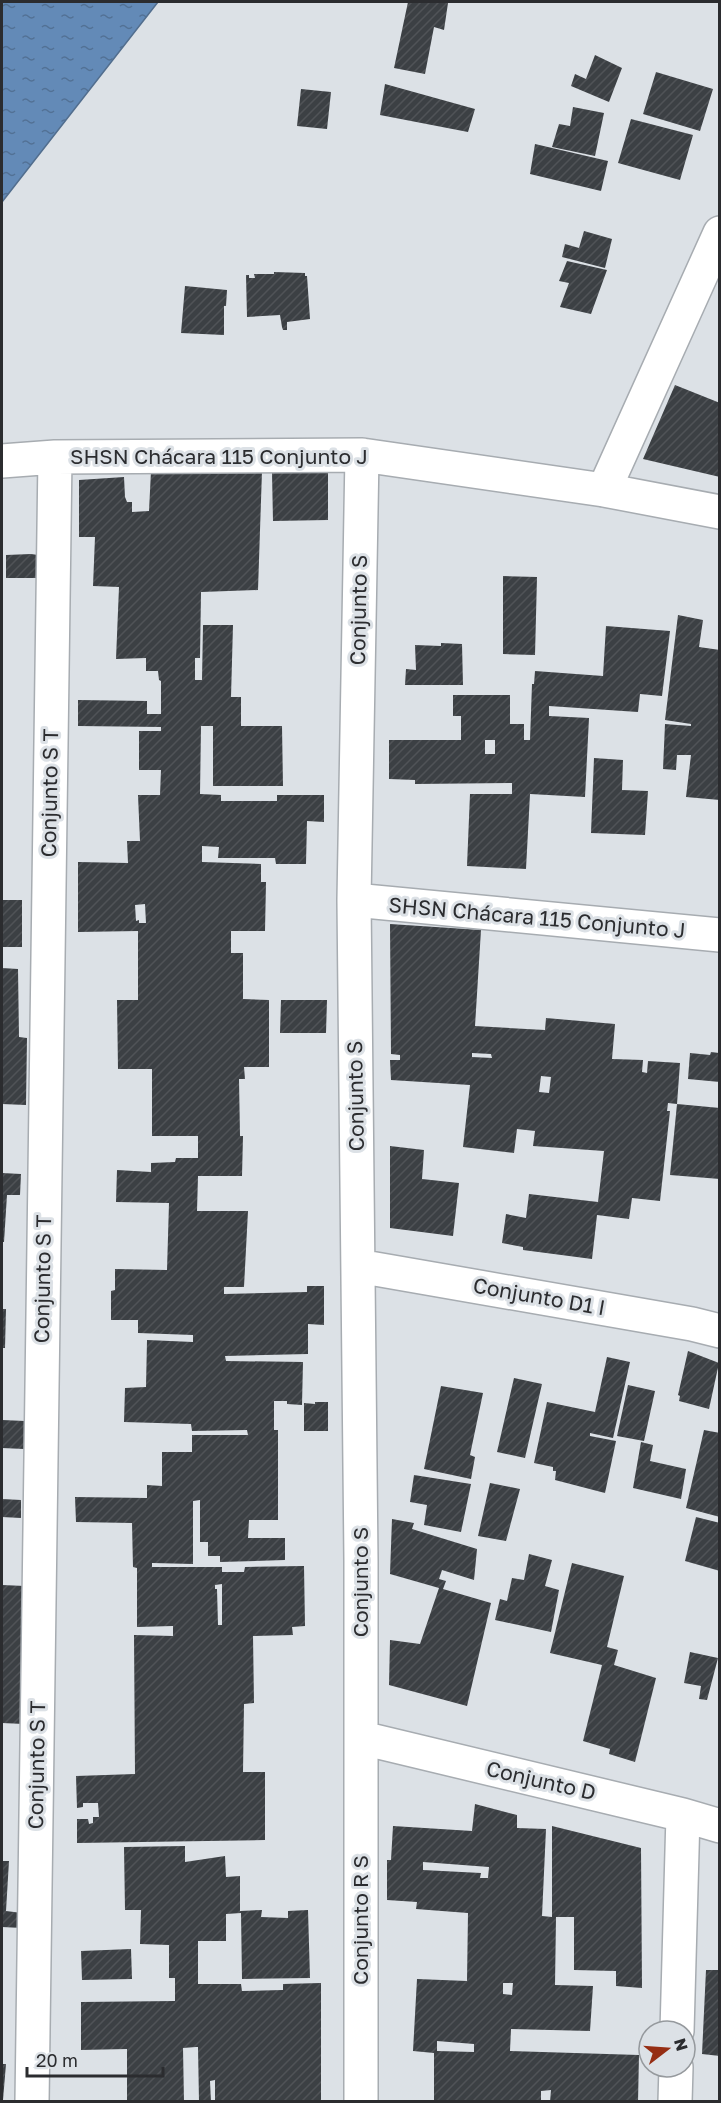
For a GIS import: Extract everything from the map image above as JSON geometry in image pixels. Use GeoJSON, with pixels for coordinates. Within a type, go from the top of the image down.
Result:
{"type":"FeatureCollection","features":[{"type":"Feature","properties":{"kind":"street"},"geometry":{"type":"LineString","coordinates":[[604,490],[720,233]]}},
{"type":"Feature","properties":{"kind":"street","name":"SHSN Chácara 115 Conjunto J"},"geometry":{"type":"LineString","coordinates":[[2,461],[55,457],[362,454],[604,490],[720,512]]}},
{"type":"Feature","properties":{"kind":"street","name":"Conjunto S"},"geometry":{"type":"LineString","coordinates":[[362,454],[354,900],[362,1738]]}},
{"type":"Feature","properties":{"kind":"street","name":"Conjunto S T"},"geometry":{"type":"LineString","coordinates":[[32,2102],[55,457]]}},
{"type":"Feature","properties":{"kind":"street","name":"SHSN Chácara 115 Conjunto J"},"geometry":{"type":"LineString","coordinates":[[354,900],[720,935]]}},
{"type":"Feature","properties":{"kind":"street","name":"Conjunto D1 I"},"geometry":{"type":"LineString","coordinates":[[358,1266],[692,1324],[720,1331]]}},
{"type":"Feature","properties":{"kind":"street","name":"Conjunto D"},"geometry":{"type":"LineString","coordinates":[[362,1738],[720,1826]]}},
{"type":"Feature","properties":{"kind":"street","name":"Conjunto R S"},"geometry":{"type":"LineString","coordinates":[[361,2102],[362,1738]]}},
{"type":"Feature","properties":{"kind":"street"},"geometry":{"type":"LineString","coordinates":[[677,2019],[682,1815]]}},
{"type":"Feature","properties":{"kind":"street"},"geometry":{"type":"LineString","coordinates":[[675,2102],[676,2079]]}},
{"type":"Feature","properties":{"kind":"water"},"geometry":{"type":"Polygon","coordinates":[[[2,2],[158,2],[2,202],[2,2]]]}},
{"type":"Feature","properties":{"kind":"building"},"geometry":{"type":"Polygon","coordinates":[[[408,2],[448,3],[444,30],[434,27],[425,74],[394,68],[408,2]]]}},
{"type":"Feature","properties":{"kind":"building"},"geometry":{"type":"Polygon","coordinates":[[[595,55],[622,68],[609,102],[571,86],[575,74],[586,79],[595,55]]]}},
{"type":"Feature","properties":{"kind":"building"},"geometry":{"type":"Polygon","coordinates":[[[656,72],[713,89],[700,131],[643,114],[656,72]]]}},
{"type":"Feature","properties":{"kind":"building"},"geometry":{"type":"Polygon","coordinates":[[[385,84],[475,109],[468,132],[380,115],[385,84]]]}},
{"type":"Feature","properties":{"kind":"building"},"geometry":{"type":"Polygon","coordinates":[[[301,89],[331,92],[327,129],[297,126],[301,89]]]}},
{"type":"Feature","properties":{"kind":"building"},"geometry":{"type":"Polygon","coordinates":[[[573,107],[604,113],[595,156],[552,147],[559,124],[570,126],[573,107]]]}},
{"type":"Feature","properties":{"kind":"building"},"geometry":{"type":"Polygon","coordinates":[[[631,119],[693,135],[680,180],[618,163],[631,119]]]}},
{"type":"Feature","properties":{"kind":"building"},"geometry":{"type":"Polygon","coordinates":[[[535,144],[608,161],[601,191],[530,174],[535,144]]]}},
{"type":"Feature","properties":{"kind":"building"},"geometry":{"type":"Polygon","coordinates":[[[584,231],[612,239],[605,268],[562,257],[565,244],[579,248],[584,231]]]}},
{"type":"Feature","properties":{"kind":"building"},"geometry":{"type":"Polygon","coordinates":[[[567,261],[607,270],[591,314],[560,307],[569,283],[559,281],[567,261]]]}},
{"type":"Feature","properties":{"kind":"building"},"geometry":{"type":"Polygon","coordinates":[[[274,272],[305,273],[307,276],[310,319],[287,322],[287,330],[283,330],[280,315],[247,317],[246,275],[249,275],[249,278],[255,278],[254,274],[274,274],[274,272]]]}},
{"type":"Feature","properties":{"kind":"building"},"geometry":{"type":"Polygon","coordinates":[[[185,286],[227,290],[226,306],[224,306],[224,335],[181,333],[185,286]]]}},
{"type":"Feature","properties":{"kind":"building"},"geometry":{"type":"Polygon","coordinates":[[[675,385],[720,403],[720,477],[643,459],[675,385]]]}},
{"type":"Feature","properties":{"kind":"building"},"geometry":{"type":"Polygon","coordinates":[[[151,471],[262,471],[258,590],[201,592],[200,658],[195,658],[195,680],[202,680],[203,625],[233,625],[231,697],[241,697],[241,726],[282,726],[283,786],[213,786],[213,726],[201,726],[200,794],[221,795],[221,801],[277,801],[277,795],[324,795],[324,822],[307,821],[306,864],[276,864],[275,858],[218,858],[219,847],[202,846],[202,862],[261,864],[261,882],[266,882],[265,931],[231,931],[231,953],[243,953],[243,999],[269,1000],[269,1067],[244,1067],[245,1079],[239,1079],[240,1136],[243,1136],[242,1176],[198,1176],[197,1211],[248,1211],[244,1287],[224,1287],[224,1294],[307,1292],[307,1286],[324,1286],[324,1325],[308,1324],[308,1354],[225,1356],[226,1361],[303,1362],[302,1405],[287,1404],[287,1401],[274,1401],[274,1430],[278,1430],[278,1520],[249,1520],[248,1538],[285,1538],[285,1560],[220,1562],[220,1556],[208,1556],[208,1542],[200,1542],[200,1500],[193,1501],[193,1564],[152,1563],[152,1567],[222,1567],[222,1572],[244,1572],[245,1567],[304,1566],[305,1626],[292,1627],[293,1635],[253,1636],[254,1703],[244,1704],[243,1772],[265,1772],[265,1840],[77,1843],[77,1819],[88,1819],[89,1824],[93,1823],[93,1817],[99,1817],[98,1803],[83,1803],[83,1807],[77,1808],[76,1776],[135,1774],[134,1635],[173,1636],[173,1626],[137,1627],[137,1568],[133,1567],[132,1523],[76,1522],[75,1497],[147,1498],[147,1485],[162,1486],[162,1452],[192,1452],[192,1435],[248,1435],[247,1430],[192,1431],[191,1424],[124,1422],[125,1388],[146,1387],[147,1340],[193,1342],[193,1335],[138,1333],[138,1320],[111,1320],[111,1291],[115,1290],[115,1269],[167,1270],[169,1203],[116,1202],[117,1170],[151,1172],[151,1163],[175,1162],[176,1158],[198,1158],[198,1136],[152,1136],[152,1069],[118,1069],[117,1000],[138,1000],[138,931],[78,932],[78,862],[128,863],[127,841],[140,841],[138,795],[160,795],[161,770],[139,770],[139,731],[161,731],[161,727],[78,726],[78,700],[147,701],[147,714],[161,714],[161,681],[158,671],[146,671],[146,658],[116,659],[119,587],[93,586],[95,537],[79,537],[79,480],[124,477],[125,497],[127,502],[132,502],[132,512],[149,511],[151,471]],[[145,904],[135,905],[136,921],[139,920],[139,923],[146,923],[145,904]],[[222,1584],[215,1585],[218,1625],[222,1625],[222,1584]]]}},
{"type":"Feature","properties":{"kind":"building"},"geometry":{"type":"Polygon","coordinates":[[[272,473],[328,473],[328,520],[273,521],[272,473]]]}},
{"type":"Feature","properties":{"kind":"building"},"geometry":{"type":"Polygon","coordinates":[[[6,555],[38,555],[38,578],[6,578],[6,555]]]}},
{"type":"Feature","properties":{"kind":"building"},"geometry":{"type":"Polygon","coordinates":[[[503,576],[537,577],[535,655],[503,654],[503,576]]]}},
{"type":"Feature","properties":{"kind":"building"},"geometry":{"type":"Polygon","coordinates":[[[678,615],[703,620],[699,647],[720,650],[720,800],[686,797],[691,755],[677,755],[676,770],[663,769],[665,724],[691,726],[691,724],[665,720],[678,615]]]}},
{"type":"Feature","properties":{"kind":"building"},"geometry":{"type":"Polygon","coordinates":[[[606,626],[670,631],[662,696],[640,694],[638,712],[549,706],[549,716],[589,718],[585,797],[530,794],[526,869],[467,866],[470,794],[512,794],[512,783],[415,784],[415,780],[389,779],[389,740],[461,740],[461,716],[453,716],[453,695],[510,695],[510,724],[524,724],[524,740],[530,740],[532,684],[534,684],[535,671],[603,676],[606,626]],[[485,740],[485,754],[495,754],[495,740],[485,740]]]}},
{"type":"Feature","properties":{"kind":"building"},"geometry":{"type":"Polygon","coordinates":[[[441,643],[462,644],[463,685],[405,685],[406,669],[416,670],[415,645],[441,646],[441,643]]]}},
{"type":"Feature","properties":{"kind":"building"},"geometry":{"type":"Polygon","coordinates":[[[594,758],[623,760],[622,790],[648,791],[645,835],[591,833],[594,758]]]}},
{"type":"Feature","properties":{"kind":"building"},"geometry":{"type":"Polygon","coordinates":[[[2,900],[22,900],[22,947],[2,947],[2,900]]]}},
{"type":"Feature","properties":{"kind":"building"},"geometry":{"type":"Polygon","coordinates":[[[390,924],[481,930],[475,1026],[545,1030],[546,1018],[615,1024],[612,1059],[643,1060],[642,1072],[647,1073],[648,1061],[680,1063],[677,1104],[668,1103],[667,1111],[670,1111],[660,1201],[632,1198],[629,1219],[597,1215],[592,1259],[523,1250],[523,1247],[502,1243],[506,1214],[526,1218],[529,1194],[598,1202],[604,1151],[533,1146],[535,1131],[517,1129],[514,1153],[463,1147],[470,1085],[391,1080],[390,1060],[400,1060],[400,1055],[391,1054],[390,924]],[[472,1053],[472,1057],[492,1058],[491,1054],[472,1053]],[[541,1076],[539,1092],[549,1093],[551,1077],[541,1076]]]}},
{"type":"Feature","properties":{"kind":"building"},"geometry":{"type":"Polygon","coordinates":[[[2,968],[18,969],[19,1037],[27,1038],[26,1105],[2,1104],[2,968]]]}},
{"type":"Feature","properties":{"kind":"building"},"geometry":{"type":"Polygon","coordinates":[[[281,1000],[327,1000],[326,1033],[280,1033],[281,1000]]]}},
{"type":"Feature","properties":{"kind":"building"},"geometry":{"type":"Polygon","coordinates":[[[711,1052],[720,1055],[720,1082],[688,1079],[690,1053],[710,1055],[711,1052]]]}},
{"type":"Feature","properties":{"kind":"building"},"geometry":{"type":"Polygon","coordinates":[[[677,1104],[720,1108],[720,1179],[670,1175],[677,1104]]]}},
{"type":"Feature","properties":{"kind":"building"},"geometry":{"type":"Polygon","coordinates":[[[390,1146],[424,1150],[422,1179],[459,1183],[453,1236],[390,1228],[390,1146]]]}},
{"type":"Feature","properties":{"kind":"building"},"geometry":{"type":"Polygon","coordinates":[[[2,1173],[21,1174],[20,1195],[7,1195],[4,1242],[2,1242],[2,1173]]]}},
{"type":"Feature","properties":{"kind":"building"},"geometry":{"type":"Polygon","coordinates":[[[2,1309],[6,1309],[5,1348],[2,1348],[2,1309]]]}},
{"type":"Feature","properties":{"kind":"building"},"geometry":{"type":"Polygon","coordinates":[[[688,1351],[719,1363],[709,1409],[679,1401],[680,1396],[678,1395],[688,1351]]]}},
{"type":"Feature","properties":{"kind":"building"},"geometry":{"type":"Polygon","coordinates":[[[607,1357],[630,1362],[613,1438],[590,1433],[590,1436],[616,1441],[605,1493],[555,1480],[556,1471],[553,1471],[553,1467],[534,1463],[547,1402],[595,1412],[607,1357]]]}},
{"type":"Feature","properties":{"kind":"building"},"geometry":{"type":"Polygon","coordinates":[[[514,1378],[542,1384],[525,1458],[497,1452],[514,1378]]]}},
{"type":"Feature","properties":{"kind":"building"},"geometry":{"type":"Polygon","coordinates":[[[628,1385],[655,1391],[644,1441],[617,1436],[628,1385]]]}},
{"type":"Feature","properties":{"kind":"building"},"geometry":{"type":"Polygon","coordinates":[[[441,1386],[483,1393],[470,1455],[475,1457],[471,1479],[424,1469],[441,1386]]]}},
{"type":"Feature","properties":{"kind":"building"},"geometry":{"type":"Polygon","coordinates":[[[315,1402],[328,1402],[328,1431],[304,1431],[304,1403],[315,1404],[315,1402]]]}},
{"type":"Feature","properties":{"kind":"building"},"geometry":{"type":"Polygon","coordinates":[[[2,1420],[25,1421],[24,1449],[2,1448],[2,1420]]]}},
{"type":"Feature","properties":{"kind":"building"},"geometry":{"type":"Polygon","coordinates":[[[704,1430],[720,1433],[720,1517],[686,1508],[704,1430]]]}},
{"type":"Feature","properties":{"kind":"building"},"geometry":{"type":"Polygon","coordinates":[[[641,1442],[653,1445],[650,1461],[686,1469],[681,1499],[633,1488],[641,1442]]]}},
{"type":"Feature","properties":{"kind":"building"},"geometry":{"type":"Polygon","coordinates":[[[414,1475],[471,1484],[461,1532],[424,1525],[427,1505],[410,1502],[414,1475]]]}},
{"type":"Feature","properties":{"kind":"building"},"geometry":{"type":"Polygon","coordinates":[[[490,1483],[520,1489],[506,1541],[478,1536],[490,1483]]]}},
{"type":"Feature","properties":{"kind":"building"},"geometry":{"type":"Polygon","coordinates":[[[2,1499],[21,1500],[21,1518],[2,1517],[2,1499]]]}},
{"type":"Feature","properties":{"kind":"building"},"geometry":{"type":"Polygon","coordinates":[[[696,1517],[720,1523],[720,1571],[685,1561],[696,1517]]]}},
{"type":"Feature","properties":{"kind":"building"},"geometry":{"type":"Polygon","coordinates":[[[392,1519],[414,1523],[412,1529],[477,1549],[474,1580],[442,1570],[439,1579],[446,1581],[443,1589],[491,1603],[467,1706],[389,1685],[390,1640],[420,1644],[439,1588],[390,1574],[392,1519]]]}},
{"type":"Feature","properties":{"kind":"building"},"geometry":{"type":"Polygon","coordinates":[[[529,1554],[552,1560],[545,1586],[559,1590],[551,1632],[495,1620],[500,1599],[507,1601],[512,1578],[524,1580],[529,1554]]]}},
{"type":"Feature","properties":{"kind":"building"},"geometry":{"type":"Polygon","coordinates":[[[572,1563],[624,1576],[607,1647],[618,1650],[614,1665],[656,1678],[635,1762],[609,1754],[610,1749],[583,1741],[602,1665],[550,1653],[572,1563]]]}},
{"type":"Feature","properties":{"kind":"building"},"geometry":{"type":"Polygon","coordinates":[[[2,1585],[25,1586],[24,1724],[2,1723],[2,1585]]]}},
{"type":"Feature","properties":{"kind":"building"},"geometry":{"type":"Polygon","coordinates":[[[690,1652],[718,1658],[707,1700],[699,1699],[701,1686],[684,1683],[690,1652]]]}},
{"type":"Feature","properties":{"kind":"building"},"geometry":{"type":"Polygon","coordinates":[[[475,1804],[517,1815],[517,1828],[546,1829],[542,1916],[552,1917],[552,1826],[641,1848],[642,1988],[616,1986],[616,1971],[574,1970],[574,1917],[556,1917],[555,1985],[593,1986],[590,2031],[511,2029],[510,2051],[637,2055],[638,2102],[550,2102],[551,2090],[541,2091],[541,2102],[434,2102],[434,2053],[413,2051],[417,1979],[467,1981],[468,1913],[416,1909],[417,1902],[387,1900],[387,1860],[391,1860],[393,1826],[472,1831],[475,1804]],[[423,1862],[423,1870],[481,1873],[480,1878],[488,1878],[489,1867],[423,1862]],[[503,1983],[503,1994],[512,1995],[513,1983],[503,1983]],[[437,2041],[437,2051],[474,2052],[474,2044],[437,2041]]]}},
{"type":"Feature","properties":{"kind":"building"},"geometry":{"type":"Polygon","coordinates":[[[185,1846],[185,1862],[225,1856],[226,1877],[240,1876],[240,1911],[262,1910],[261,1917],[288,1918],[288,1911],[308,1910],[310,1978],[242,1979],[241,1913],[226,1914],[226,1941],[198,1941],[198,1984],[241,1984],[242,1991],[283,1990],[283,1984],[321,1983],[321,2102],[215,2101],[215,2080],[210,2081],[211,2102],[199,2102],[198,2047],[196,2047],[183,2048],[184,2102],[127,2102],[127,2049],[81,2050],[81,2002],[175,2001],[175,1978],[169,1978],[169,1945],[140,1944],[141,1910],[125,1910],[124,1847],[185,1846]]]}},
{"type":"Feature","properties":{"kind":"building"},"geometry":{"type":"Polygon","coordinates":[[[2,1861],[9,1861],[6,1911],[22,1913],[22,1928],[2,1927],[2,1861]]]}},
{"type":"Feature","properties":{"kind":"building"},"geometry":{"type":"Polygon","coordinates":[[[131,1949],[132,1979],[82,1980],[81,1951],[131,1949]]]}},
{"type":"Feature","properties":{"kind":"building"},"geometry":{"type":"Polygon","coordinates":[[[706,1970],[720,1970],[720,2056],[702,2054],[706,1970]]]}},
{"type":"Feature","properties":{"kind":"building"},"geometry":{"type":"Polygon","coordinates":[[[2,2064],[6,2064],[3,2100],[2,2100],[2,2064]]]}}]}
